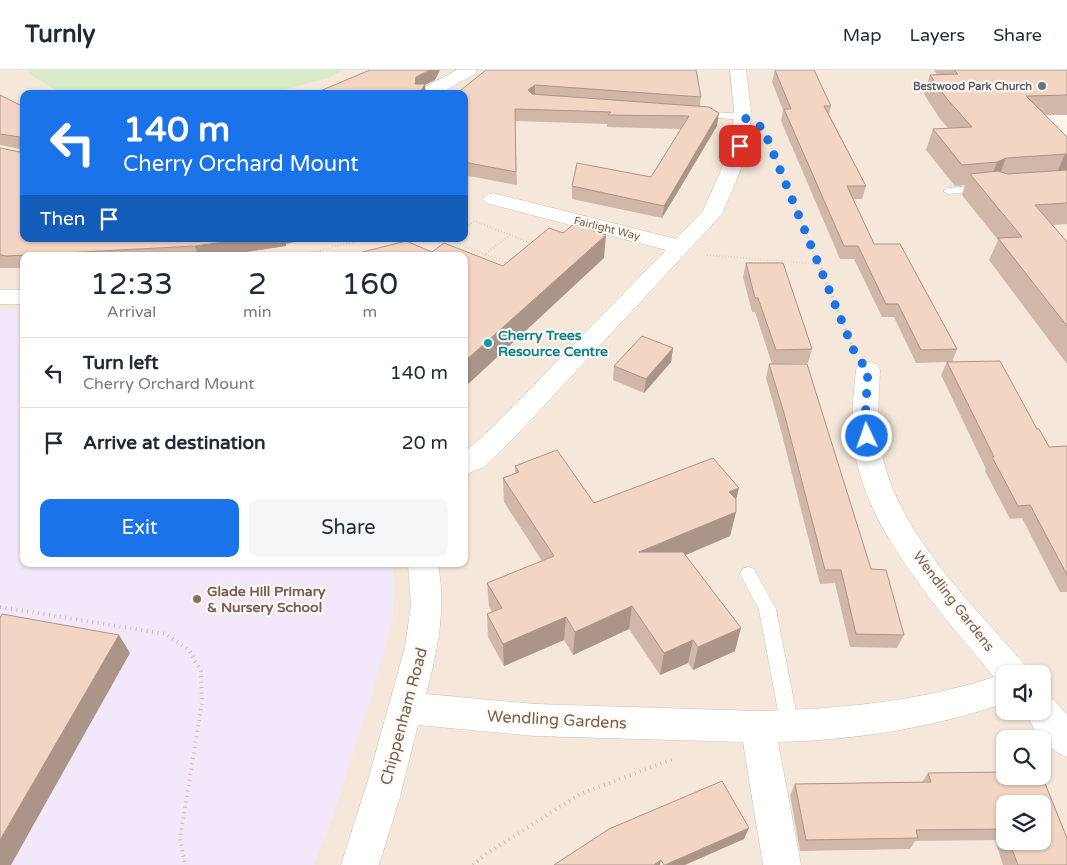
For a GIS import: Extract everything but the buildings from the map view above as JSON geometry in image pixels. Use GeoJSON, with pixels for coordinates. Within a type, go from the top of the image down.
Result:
{"type":"FeatureCollection","features":[{"type":"Feature","properties":{"kind":"street"},"geometry":{"type":"LineString","coordinates":[[433,90],[469,70]]}},
{"type":"Feature","properties":{"kind":"street"},"geometry":{"type":"LineString","coordinates":[[468,463],[474,460],[504,432],[712,214],[727,183],[740,146],[743,117],[742,91],[738,70]]}},
{"type":"Feature","properties":{"kind":"street","name":"Fairlight Way"},"geometry":{"type":"LineString","coordinates":[[493,199],[680,247]]}},
{"type":"Feature","properties":{"kind":"street"},"geometry":{"type":"LineString","coordinates":[[514,229],[534,210]]}},
{"type":"Feature","properties":{"kind":"street"},"geometry":{"type":"LineString","coordinates":[[0,296],[20,297]]}},
{"type":"Feature","properties":{"kind":"street","name":"Wendling Gardens"},"geometry":{"type":"LineString","coordinates":[[868,370],[865,422],[870,463],[885,503],[923,566],[1005,665]]}},
{"type":"Feature","properties":{"kind":"street","name":"Chippenham Road"},"geometry":{"type":"LineString","coordinates":[[360,865],[373,827],[422,647],[427,583],[424,567]]}},
{"type":"Feature","properties":{"kind":"street","name":"Wendling Gardens"},"geometry":{"type":"LineString","coordinates":[[406,708],[535,720],[683,726],[774,727],[896,716],[979,698],[996,691]]}},
{"type":"Feature","properties":{"kind":"street"},"geometry":{"type":"LineString","coordinates":[[1050,720],[1067,741]]}},
{"type":"Feature","properties":{"kind":"street"},"geometry":{"type":"LineString","coordinates":[[774,727],[782,865]]}},
{"type":"Feature","properties":{"kind":"lane"},"geometry":{"type":"LineString","coordinates":[[686,113],[743,117]]}},
{"type":"Feature","properties":{"kind":"lane"},"geometry":{"type":"LineString","coordinates":[[948,191],[998,187]]}},
{"type":"Feature","properties":{"kind":"lane"},"geometry":{"type":"LineString","coordinates":[[748,574],[767,609],[774,727]]}},
{"type":"Feature","properties":{"kind":"path"},"geometry":{"type":"LineString","coordinates":[[743,117],[763,128],[856,356],[868,370]]}},
{"type":"Feature","properties":{"kind":"path"},"geometry":{"type":"LineString","coordinates":[[468,226],[474,221],[514,229],[538,245]]}},
{"type":"Feature","properties":{"kind":"path"},"geometry":{"type":"LineString","coordinates":[[473,264],[514,229]]}},
{"type":"Feature","properties":{"kind":"path"},"geometry":{"type":"LineString","coordinates":[[314,252],[353,242]]}},
{"type":"Feature","properties":{"kind":"path"},"geometry":{"type":"LineString","coordinates":[[442,246],[447,242]]}},
{"type":"Feature","properties":{"kind":"path"},"geometry":{"type":"LineString","coordinates":[[455,242],[516,267]]}},
{"type":"Feature","properties":{"kind":"path"},"geometry":{"type":"LineString","coordinates":[[680,247],[696,254],[819,264]]}},
{"type":"Feature","properties":{"kind":"path"},"geometry":{"type":"LineString","coordinates":[[0,607],[166,634],[189,650],[201,671],[202,702],[180,839],[185,865]]}},
{"type":"Feature","properties":{"kind":"path"},"geometry":{"type":"LineString","coordinates":[[473,865],[486,854],[580,794],[678,758],[683,726]]}},
{"type":"Feature","properties":{"kind":"shaded area"},"geometry":{"type":"Polygon","coordinates":[[[0,70],[1003,70],[1067,147],[1067,865],[0,865],[0,70]]]}},
{"type":"Feature","properties":{"kind":"shaded area","name":"Glade Hill Primary & Nursery School"},"geometry":{"type":"Polygon","coordinates":[[[0,309],[20,309],[20,567],[392,567],[393,619],[369,705],[331,822],[314,865],[0,865],[0,309]]]}},
{"type":"Feature","properties":{"kind":"green space"},"geometry":{"type":"Polygon","coordinates":[[[28,70],[343,70],[328,78],[283,90],[55,90],[31,75],[28,70]]]}},
{"type":"Feature","properties":{"kind":"place","name":"Bestwood Park Church"},"geometry":{"type":"Point","coordinates":[1042,86]}},
{"type":"Feature","properties":{"kind":"place","name":"Cherry Trees Resource Centre"},"geometry":{"type":"Point","coordinates":[488,343]}},
{"type":"Feature","properties":{"kind":"place","name":"Glade Hill Primary & Nursery School"},"geometry":{"type":"Point","coordinates":[197,599]}},
{"type":"Feature","properties":{"kind":"route"},"geometry":{"type":"LineString","coordinates":[[740,146],[743,117],[763,128],[856,356],[868,370],[865,422],[867,436]]}}]}
